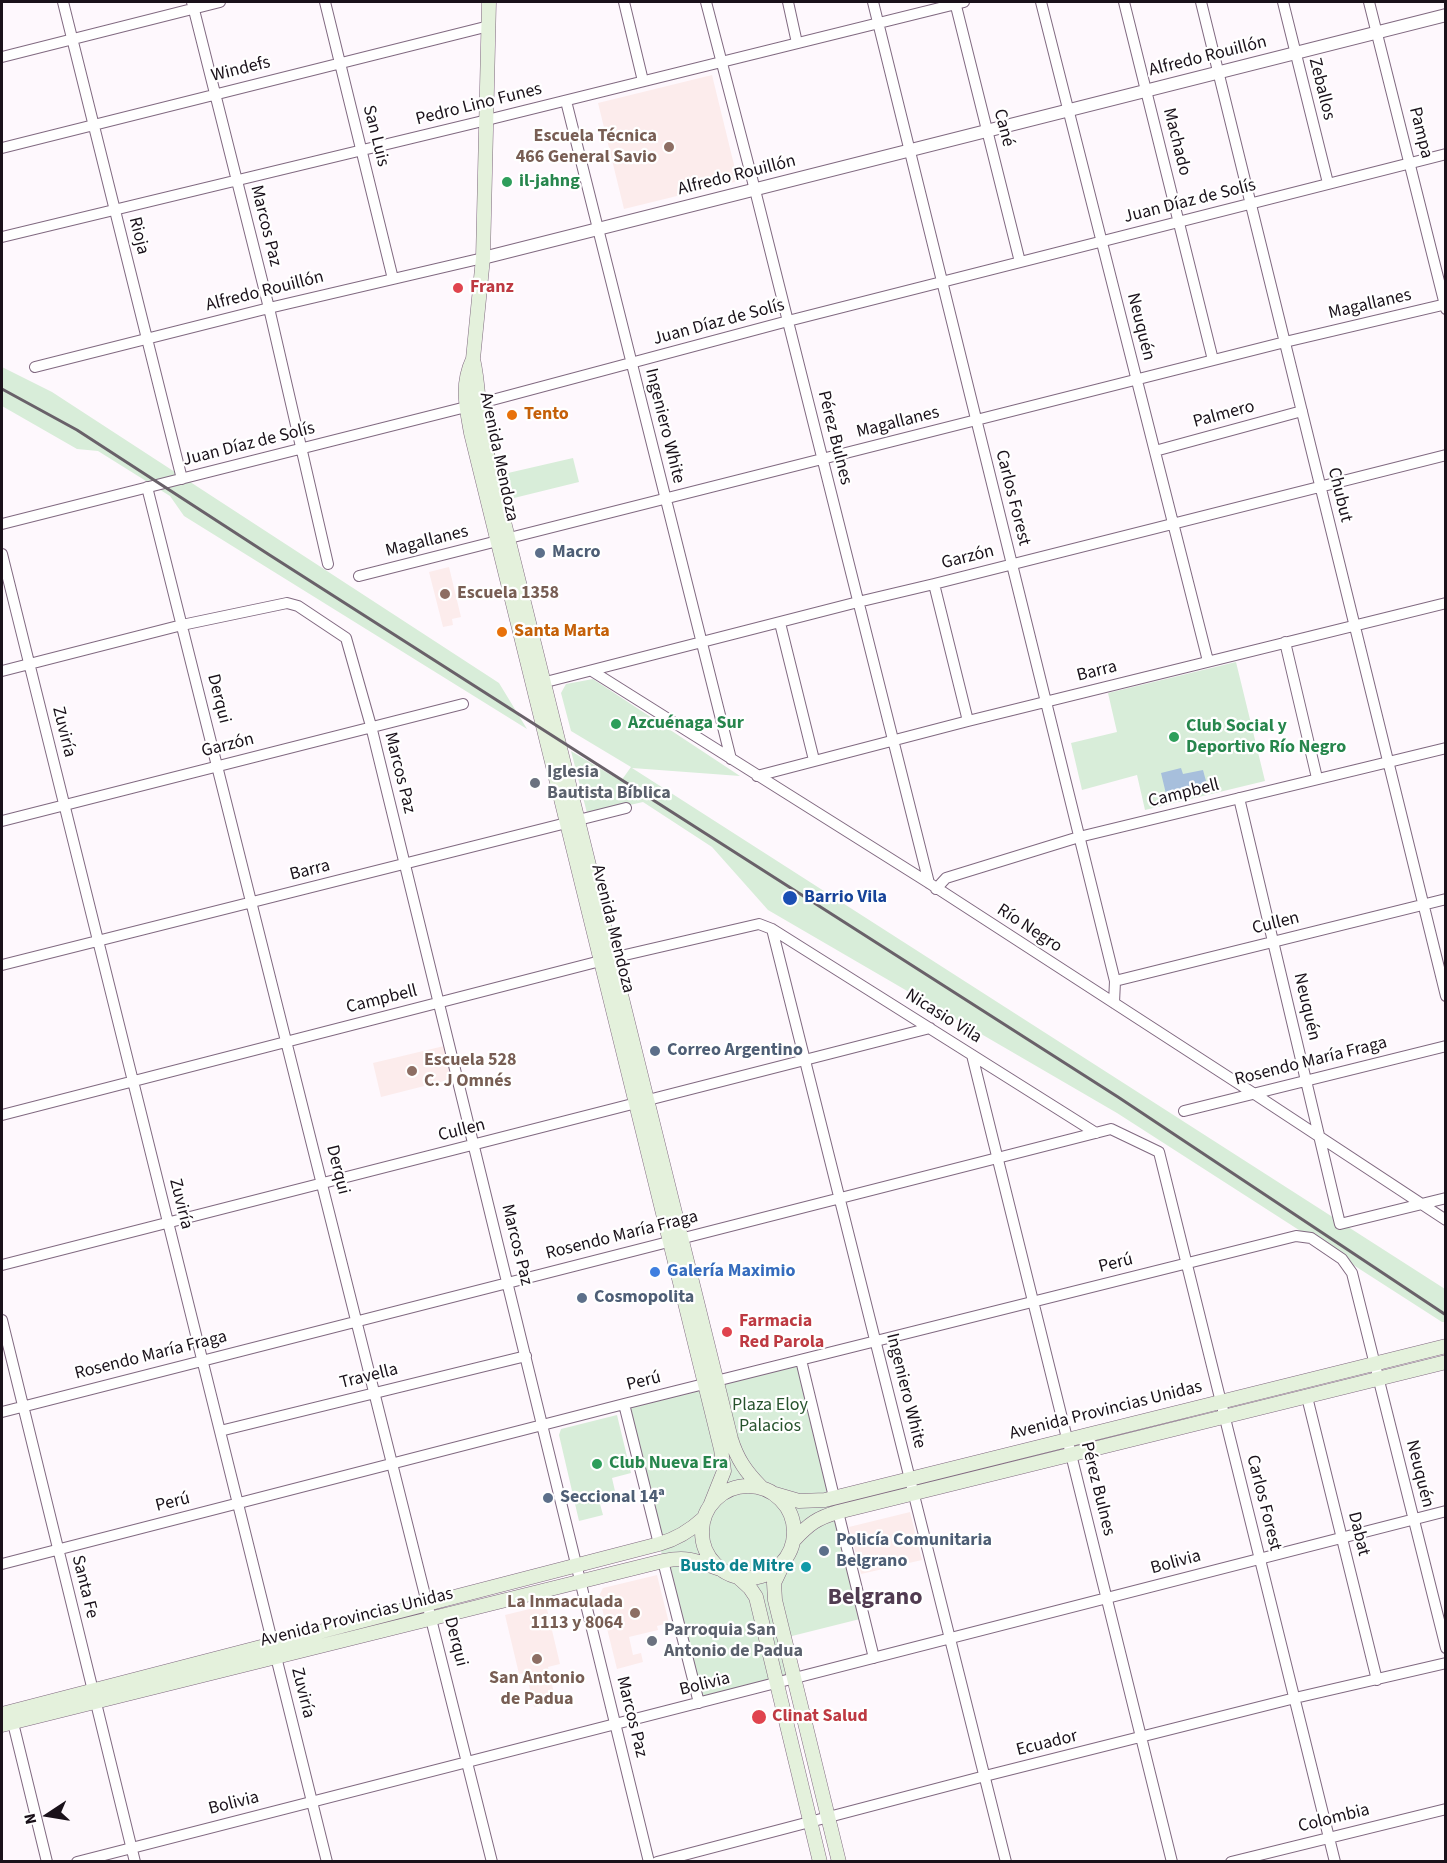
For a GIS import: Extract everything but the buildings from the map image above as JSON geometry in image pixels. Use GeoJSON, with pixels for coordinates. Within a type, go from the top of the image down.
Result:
{"type":"FeatureCollection","features":[{"type":"Feature","properties":{"kind":"main road","name":"Avenida Mendoza"},"geometry":{"type":"LineString","coordinates":[[489,2],[483,258],[473,359],[466,372],[465,384],[711,1382],[737,1458],[761,1487]]}},
{"type":"Feature","properties":{"kind":"main road","name":"Avenida Provincias Unidas"},"geometry":{"type":"LineString","coordinates":[[775,1494],[799,1501],[825,1500],[1446,1346]]}},
{"type":"Feature","properties":{"kind":"main road","name":"Avenida Provincias Unidas"},"geometry":{"type":"LineString","coordinates":[[794,1540],[810,1523],[838,1512],[1446,1362]]}},
{"type":"Feature","properties":{"kind":"main road","name":"Avenida Mendoza"},"geometry":{"type":"LineString","coordinates":[[707,1512],[724,1471],[711,1382]]}},
{"type":"Feature","properties":{"kind":"main road"},"geometry":{"type":"LineString","coordinates":[[820,1862],[756,1597],[738,1577],[720,1569],[710,1558],[704,1546],[702,1532],[707,1512],[719,1496],[732,1488],[761,1487],[775,1494],[791,1515],[794,1540],[774,1583],[775,1600],[839,1862]]}},
{"type":"Feature","properties":{"kind":"main road","name":"Avenida Provincias Unidas"},"geometry":{"type":"LineString","coordinates":[[275,1651],[429,1604],[670,1541],[692,1529],[707,1512]]}},
{"type":"Feature","properties":{"kind":"main road","name":"Avenida Provincias Unidas"},"geometry":{"type":"LineString","coordinates":[[5,1721],[94,1696],[275,1651],[432,1618],[681,1557],[720,1569]]}},
{"type":"Feature","properties":{"kind":"main road"},"geometry":{"type":"LineString","coordinates":[[738,1577],[764,1576],[775,1570],[785,1560]]}},
{"type":"Feature","properties":{"kind":"street","name":"Rioja"},"geometry":{"type":"LineString","coordinates":[[63,2],[182,478]]}},
{"type":"Feature","properties":{"kind":"street"},"geometry":{"type":"LineString","coordinates":[[2,57],[193,5],[220,2]]}},
{"type":"Feature","properties":{"kind":"street","name":"San Luis"},"geometry":{"type":"LineString","coordinates":[[325,2],[393,279]]}},
{"type":"Feature","properties":{"kind":"street"},"geometry":{"type":"LineString","coordinates":[[624,2],[643,81]]}},
{"type":"Feature","properties":{"kind":"street","name":"Pérez Bulnes"},"geometry":{"type":"LineString","coordinates":[[706,2],[893,741],[933,886]]}},
{"type":"Feature","properties":{"kind":"street"},"geometry":{"type":"LineString","coordinates":[[788,2],[797,43]]}},
{"type":"Feature","properties":{"kind":"street","name":"Carlos Forest"},"geometry":{"type":"LineString","coordinates":[[873,2],[1115,981],[1114,1003]]}},
{"type":"Feature","properties":{"kind":"street","name":"Pedro Lino Funes"},"geometry":{"type":"LineString","coordinates":[[2,237],[566,101],[958,2]]}},
{"type":"Feature","properties":{"kind":"street","name":"Cané"},"geometry":{"type":"LineString","coordinates":[[958,2],[1020,262]]}},
{"type":"Feature","properties":{"kind":"street","name":"Neuquén"},"geometry":{"type":"LineString","coordinates":[[1041,2],[1208,661]]}},
{"type":"Feature","properties":{"kind":"street","name":"Machado"},"geometry":{"type":"LineString","coordinates":[[1124,2],[1213,360]]}},
{"type":"Feature","properties":{"kind":"street","name":"Chubut"},"geometry":{"type":"LineString","coordinates":[[1201,2],[1446,996]]}},
{"type":"Feature","properties":{"kind":"street","name":"Zeballos"},"geometry":{"type":"LineString","coordinates":[[1283,2],[1328,183]]}},
{"type":"Feature","properties":{"kind":"street","name":"Pampa"},"geometry":{"type":"LineString","coordinates":[[1369,2],[1445,306]]}},
{"type":"Feature","properties":{"kind":"street","name":"Marcos Paz"},"geometry":{"type":"LineString","coordinates":[[193,5],[269,308],[328,564]]}},
{"type":"Feature","properties":{"kind":"street","name":"Alfredo Rouillón"},"geometry":{"type":"LineString","coordinates":[[35,367],[269,308],[483,258],[1446,15]]}},
{"type":"Feature","properties":{"kind":"street","name":"Windefs"},"geometry":{"type":"LineString","coordinates":[[2,148],[489,26]]}},
{"type":"Feature","properties":{"kind":"street","name":"Ingeniero White"},"geometry":{"type":"LineString","coordinates":[[566,101],[731,759]]}},
{"type":"Feature","properties":{"kind":"street","name":"Juan Díaz de Solís"},"geometry":{"type":"LineString","coordinates":[[2,524],[472,406],[788,321],[1446,154]]}},
{"type":"Feature","properties":{"kind":"street","name":"Magallanes"},"geometry":{"type":"LineString","coordinates":[[359,576],[1285,342],[1445,306]]}},
{"type":"Feature","properties":{"kind":"street","name":"Palmero"},"geometry":{"type":"LineString","coordinates":[[1155,450],[1302,411]]}},
{"type":"Feature","properties":{"kind":"street","name":"Garzón"},"geometry":{"type":"LineString","coordinates":[[539,684],[1446,455]]}},
{"type":"Feature","properties":{"kind":"street","name":"Derqui"},"geometry":{"type":"LineString","coordinates":[[147,487],[492,1862]]}},
{"type":"Feature","properties":{"kind":"street","name":"Zuviría"},"geometry":{"type":"LineString","coordinates":[[2,554],[327,1862]]}},
{"type":"Feature","properties":{"kind":"street"},"geometry":{"type":"LineString","coordinates":[[934,584],[968,721]]}},
{"type":"Feature","properties":{"kind":"street","name":"Marcos Paz"},"geometry":{"type":"LineString","coordinates":[[182,625],[292,603],[346,638],[371,726],[649,1862]]}},
{"type":"Feature","properties":{"kind":"street","name":"Barra"},"geometry":{"type":"LineString","coordinates":[[757,776],[968,721],[1446,603]]}},
{"type":"Feature","properties":{"kind":"street"},"geometry":{"type":"LineString","coordinates":[[780,623],[814,760]]}},
{"type":"Feature","properties":{"kind":"street"},"geometry":{"type":"LineString","coordinates":[[2,671],[182,625]]}},
{"type":"Feature","properties":{"kind":"street"},"geometry":{"type":"LineString","coordinates":[[1285,642],[1317,778]]}},
{"type":"Feature","properties":{"kind":"street","name":"Río Negro"},"geometry":{"type":"LineString","coordinates":[[592,671],[933,886],[1446,1220]]}},
{"type":"Feature","properties":{"kind":"street","name":"Garzón"},"geometry":{"type":"LineString","coordinates":[[2,821],[463,704]]}},
{"type":"Feature","properties":{"kind":"street","name":"Campbell"},"geometry":{"type":"LineString","coordinates":[[933,886],[946,878],[1079,837],[1446,748]]}},
{"type":"Feature","properties":{"kind":"street","name":"Neuquén"},"geometry":{"type":"LineString","coordinates":[[1239,798],[1340,1224],[1422,1204]]}},
{"type":"Feature","properties":{"kind":"street","name":"Barra"},"geometry":{"type":"LineString","coordinates":[[2,965],[626,808]]}},
{"type":"Feature","properties":{"kind":"street","name":"Cullen"},"geometry":{"type":"LineString","coordinates":[[1115,981],[1446,899]]}},
{"type":"Feature","properties":{"kind":"street","name":"Campbell"},"geometry":{"type":"LineString","coordinates":[[2,1114],[607,959],[759,924],[772,929]]}},
{"type":"Feature","properties":{"kind":"street","name":"Ingeniero White"},"geometry":{"type":"LineString","coordinates":[[772,929],[1006,1862]]}},
{"type":"Feature","properties":{"kind":"street","name":"Nicasio Vila"},"geometry":{"type":"LineString","coordinates":[[772,929],[1096,1133]]}},
{"type":"Feature","properties":{"kind":"street","name":"Cullen"},"geometry":{"type":"LineString","coordinates":[[2,1265],[930,1028]]}},
{"type":"Feature","properties":{"kind":"street","name":"Rosendo María Fraga"},"geometry":{"type":"LineString","coordinates":[[1184,1111],[1446,1046]]}},
{"type":"Feature","properties":{"kind":"street","name":"Pérez Bulnes"},"geometry":{"type":"LineString","coordinates":[[972,1055],[1172,1862]]}},
{"type":"Feature","properties":{"kind":"street","name":"Rosendo María Fraga"},"geometry":{"type":"LineString","coordinates":[[2,1412],[1111,1129],[1159,1152]]}},
{"type":"Feature","properties":{"kind":"street","name":"Carlos Forest"},"geometry":{"type":"LineString","coordinates":[[1159,1152],[1335,1862]]}},
{"type":"Feature","properties":{"kind":"street"},"geometry":{"type":"LineString","coordinates":[[1422,1204],[1446,1198]]}},
{"type":"Feature","properties":{"kind":"street","name":"Perú"},"geometry":{"type":"LineString","coordinates":[[2,1564],[624,1404],[1296,1236],[1311,1238],[1342,1259],[1352,1273]]}},
{"type":"Feature","properties":{"kind":"street","name":"Neuquén"},"geometry":{"type":"LineString","coordinates":[[1352,1273],[1446,1648]]}},
{"type":"Feature","properties":{"kind":"street","name":"Santa Fe"},"geometry":{"type":"LineString","coordinates":[[2,1320],[135,1862]]}},
{"type":"Feature","properties":{"kind":"street","name":"Travella"},"geometry":{"type":"LineString","coordinates":[[220,1431],[526,1356]]}},
{"type":"Feature","properties":{"kind":"street"},"geometry":{"type":"LineString","coordinates":[[801,1360],[834,1497]]}},
{"type":"Feature","properties":{"kind":"street","name":"Dabat"},"geometry":{"type":"LineString","coordinates":[[1306,1397],[1377,1680]]}},
{"type":"Feature","properties":{"kind":"street"},"geometry":{"type":"LineString","coordinates":[[624,1404],[659,1544]]}},
{"type":"Feature","properties":{"kind":"street","name":"Bolivia"},"geometry":{"type":"LineString","coordinates":[[77,1862],[1446,1511]]}},
{"type":"Feature","properties":{"kind":"street"},"geometry":{"type":"LineString","coordinates":[[838,1512],[874,1658]]}},
{"type":"Feature","properties":{"kind":"street"},"geometry":{"type":"LineString","coordinates":[[663,1561],[699,1703]]}},
{"type":"Feature","properties":{"kind":"street","name":"Ecuador"},"geometry":{"type":"LineString","coordinates":[[657,1862],[985,1776],[1295,1698],[1446,1663]]}},
{"type":"Feature","properties":{"kind":"street"},"geometry":{"type":"LineString","coordinates":[[5,1721],[47,1862]]}},
{"type":"Feature","properties":{"kind":"street","name":"Colombia"},"geometry":{"type":"LineString","coordinates":[[1231,1862],[1446,1809]]}},
{"type":"Feature","properties":{"kind":"shaded area","name":"Escuela Técnica 466 General Savio"},"geometry":{"type":"Polygon","coordinates":[[[712,75],[738,181],[624,209],[598,103],[712,75]]]}},
{"type":"Feature","properties":{"kind":"shaded area","name":"Escuela 1358"},"geometry":{"type":"Polygon","coordinates":[[[449,567],[461,617],[452,619],[453,625],[443,627],[429,572],[449,567]]]}},
{"type":"Feature","properties":{"kind":"shaded area","name":"Escuela 528 C. J Omnés"},"geometry":{"type":"Polygon","coordinates":[[[444,1046],[452,1079],[381,1097],[373,1063],[444,1046]]]}},
{"type":"Feature","properties":{"kind":"shaded area"},"geometry":{"type":"Polygon","coordinates":[[[910,1512],[922,1560],[861,1574],[849,1527],[910,1512]]]}},
{"type":"Feature","properties":{"kind":"shaded area","name":"La Inmaculada 1113 y 8064"},"geometry":{"type":"Polygon","coordinates":[[[657,1575],[669,1623],[657,1626],[658,1630],[629,1637],[633,1655],[641,1653],[643,1662],[617,1669],[599,1596],[603,1588],[657,1575]]]}},
{"type":"Feature","properties":{"kind":"shaded area","name":"San Antonio de Padua"},"geometry":{"type":"Polygon","coordinates":[[[546,1605],[560,1664],[548,1667],[556,1702],[534,1707],[526,1673],[519,1674],[505,1615],[546,1605]]]}},
{"type":"Feature","properties":{"kind":"green space"},"geometry":{"type":"Polygon","coordinates":[[[2,367],[52,392],[499,683],[527,729],[184,516],[170,496],[98,451],[77,449],[2,406],[2,367]]]}},
{"type":"Feature","properties":{"kind":"green space"},"geometry":{"type":"Polygon","coordinates":[[[573,458],[579,482],[514,498],[508,473],[573,458]]]}},
{"type":"Feature","properties":{"kind":"green space","name":"Club Social y Deportivo Río Negro"},"geometry":{"type":"Polygon","coordinates":[[[1236,662],[1265,781],[1145,810],[1137,775],[1082,790],[1071,743],[1117,732],[1108,693],[1236,662]]]}},
{"type":"Feature","properties":{"kind":"green space"},"geometry":{"type":"Polygon","coordinates":[[[593,679],[740,776],[632,768],[1445,1289],[1445,1322],[1117,1113],[768,910],[712,847],[643,802],[587,813],[571,751],[621,781],[631,767],[571,731],[561,693],[566,684],[593,679]]]}},
{"type":"Feature","properties":{"kind":"green space","name":"Plaza Eloy Palacios"},"geometry":{"type":"Polygon","coordinates":[[[801,1360],[864,1618],[784,1638],[794,1679],[699,1703],[624,1404],[801,1360]]]}},
{"type":"Feature","properties":{"kind":"green space","name":"Club Nueva Era"},"geometry":{"type":"Polygon","coordinates":[[[617,1415],[631,1473],[612,1478],[617,1500],[600,1504],[603,1515],[579,1521],[559,1435],[561,1429],[617,1415]]]}},
{"type":"Feature","properties":{"kind":"water"},"geometry":{"type":"Polygon","coordinates":[[[1181,768],[1183,774],[1203,770],[1209,792],[1168,802],[1161,773],[1181,768]]]}},
{"type":"Feature","properties":{"kind":"railway"},"geometry":{"type":"LineString","coordinates":[[2,389],[77,430],[1118,1097],[1446,1315]]}},
{"type":"Feature","properties":{"kind":"place","name":"Escuela Técnica 466 General Savio"},"geometry":{"type":"Point","coordinates":[669,147]}},
{"type":"Feature","properties":{"kind":"place","name":"il-jahng"},"geometry":{"type":"Point","coordinates":[507,182]}},
{"type":"Feature","properties":{"kind":"place","name":"Franz"},"geometry":{"type":"Point","coordinates":[458,288]}},
{"type":"Feature","properties":{"kind":"place","name":"Tento"},"geometry":{"type":"Point","coordinates":[512,415]}},
{"type":"Feature","properties":{"kind":"place","name":"Macro"},"geometry":{"type":"Point","coordinates":[540,553]}},
{"type":"Feature","properties":{"kind":"place","name":"Escuela 1358"},"geometry":{"type":"Point","coordinates":[445,594]}},
{"type":"Feature","properties":{"kind":"place","name":"Santa Marta"},"geometry":{"type":"Point","coordinates":[502,632]}},
{"type":"Feature","properties":{"kind":"place","name":"Azcuénaga Sur"},"geometry":{"type":"Point","coordinates":[616,724]}},
{"type":"Feature","properties":{"kind":"place","name":"Club Social y Deportivo Río Negro"},"geometry":{"type":"Point","coordinates":[1174,737]}},
{"type":"Feature","properties":{"kind":"place","name":"Iglesia Bautista Bíblica"},"geometry":{"type":"Point","coordinates":[535,783]}},
{"type":"Feature","properties":{"kind":"place","name":"Barrio Vila"},"geometry":{"type":"Point","coordinates":[790,898]}},
{"type":"Feature","properties":{"kind":"place","name":"Correo Argentino"},"geometry":{"type":"Point","coordinates":[655,1051]}},
{"type":"Feature","properties":{"kind":"place","name":"Escuela 528 C. J Omnés"},"geometry":{"type":"Point","coordinates":[412,1071]}},
{"type":"Feature","properties":{"kind":"place","name":"Galería Maximio"},"geometry":{"type":"Point","coordinates":[655,1272]}},
{"type":"Feature","properties":{"kind":"place","name":"Cosmopolita"},"geometry":{"type":"Point","coordinates":[582,1298]}},
{"type":"Feature","properties":{"kind":"place","name":"Farmacia Red Parola"},"geometry":{"type":"Point","coordinates":[727,1332]}},
{"type":"Feature","properties":{"kind":"place","name":"Club Nueva Era"},"geometry":{"type":"Point","coordinates":[597,1464]}},
{"type":"Feature","properties":{"kind":"place","name":"Seccional 14ª"},"geometry":{"type":"Point","coordinates":[548,1498]}},
{"type":"Feature","properties":{"kind":"place","name":"Policía Comunitaria Belgrano"},"geometry":{"type":"Point","coordinates":[824,1551]}},
{"type":"Feature","properties":{"kind":"place","name":"Busto de Mitre"},"geometry":{"type":"Point","coordinates":[806,1567]}},
{"type":"Feature","properties":{"kind":"place","name":"La Inmaculada 1113 y 8064"},"geometry":{"type":"Point","coordinates":[635,1613]}},
{"type":"Feature","properties":{"kind":"place","name":"Parroquia San Antonio de Padua"},"geometry":{"type":"Point","coordinates":[652,1641]}},
{"type":"Feature","properties":{"kind":"place","name":"San Antonio de Padua"},"geometry":{"type":"Point","coordinates":[537,1659]}},
{"type":"Feature","properties":{"kind":"place","name":"Clinat Salud"},"geometry":{"type":"Point","coordinates":[759,1717]}},
{"type":"Feature","properties":{"kind":"district","name":"Belgrano"},"geometry":{"type":"Point","coordinates":[875,1599]}}]}
